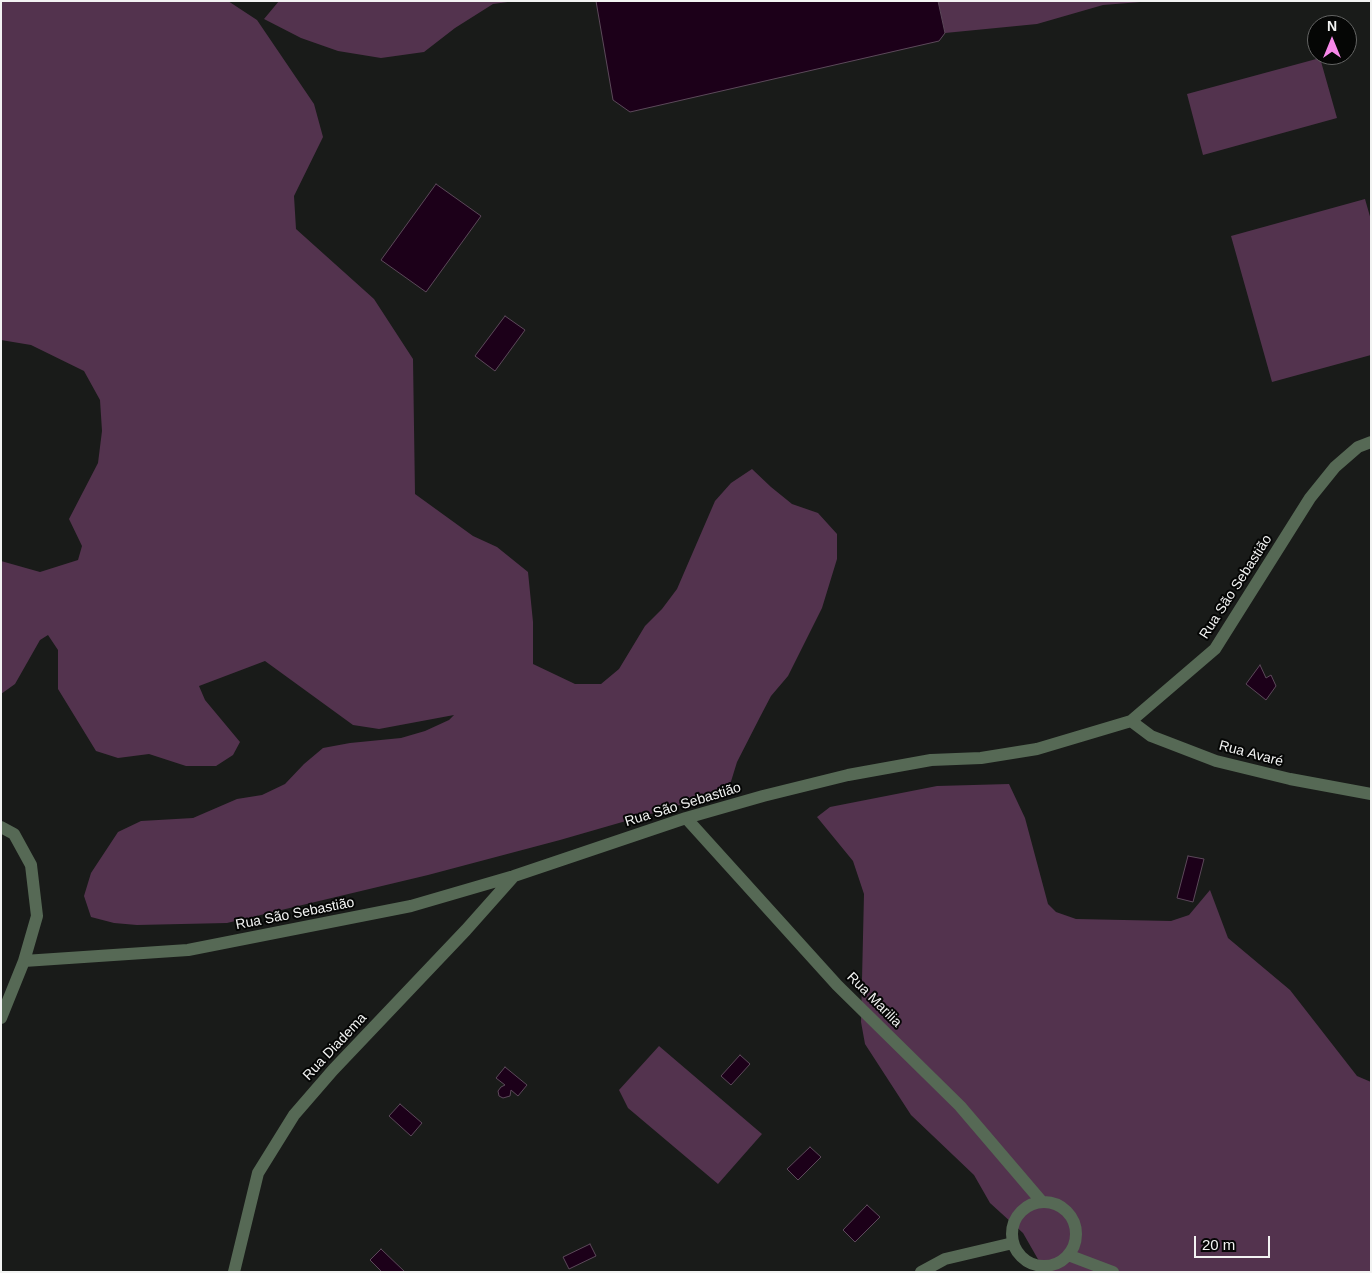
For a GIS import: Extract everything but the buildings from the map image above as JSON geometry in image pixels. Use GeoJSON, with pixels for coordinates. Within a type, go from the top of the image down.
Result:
{"type":"FeatureCollection","features":[{"type":"Feature","properties":{"kind":"street","name":"Rua São Sebastião"},"geometry":{"type":"LineString","coordinates":[[24,961],[188,950],[411,906],[514,876],[686,818],[764,796],[848,775],[931,760],[981,758],[1038,749],[1131,721],[1215,649],[1310,498],[1335,467],[1358,447],[1371,442]]}},
{"type":"Feature","properties":{"kind":"street","name":"Rua Avaré"},"geometry":{"type":"LineString","coordinates":[[1131,721],[1151,736],[1216,761],[1290,780],[1371,794]]}},
{"type":"Feature","properties":{"kind":"street","name":"Rua Marilia"},"geometry":{"type":"LineString","coordinates":[[686,818],[838,985],[960,1106],[1042,1202]]}},
{"type":"Feature","properties":{"kind":"street"},"geometry":{"type":"LineString","coordinates":[[1,827],[14,834],[31,864],[36,916],[24,961],[1,1018]]}},
{"type":"Feature","properties":{"kind":"street","name":"Rua Diadema"},"geometry":{"type":"LineString","coordinates":[[234,1272],[258,1173],[294,1114],[514,876]]}},
{"type":"Feature","properties":{"kind":"street"},"geometry":{"type":"LineString","coordinates":[[1042,1202],[1054,1203],[1065,1210],[1073,1219],[1076,1232],[1074,1244],[1068,1255],[1058,1262],[1040,1269],[1025,1260],[1018,1252],[1013,1243],[1012,1231],[1014,1220],[1021,1211],[1030,1205],[1042,1202]]}},
{"type":"Feature","properties":{"kind":"street"},"geometry":{"type":"LineString","coordinates":[[921,1272],[946,1259],[1013,1243]]}},
{"type":"Feature","properties":{"kind":"street"},"geometry":{"type":"LineString","coordinates":[[1068,1255],[1113,1272]]}},
{"type":"Feature","properties":{"kind":"shaded area"},"geometry":{"type":"Polygon","coordinates":[[[1,1],[228,1],[257,20],[314,104],[323,137],[294,196],[296,229],[374,299],[413,359],[415,494],[473,536],[497,547],[528,572],[533,622],[533,664],[575,684],[601,684],[619,669],[645,626],[662,609],[677,589],[715,501],[731,483],[752,469],[792,504],[818,513],[837,534],[837,559],[822,608],[788,676],[771,696],[760,717],[737,762],[729,788],[671,808],[560,840],[428,875],[227,923],[137,925],[114,923],[91,917],[84,896],[91,873],[118,832],[141,821],[193,818],[237,799],[262,795],[285,784],[323,748],[350,743],[401,738],[425,731],[449,720],[454,715],[379,729],[353,725],[265,661],[199,686],[205,700],[240,742],[233,755],[216,766],[186,766],[149,754],[118,758],[96,751],[58,689],[58,650],[48,635],[40,640],[15,684],[1,694],[1,561],[40,572],[78,560],[82,546],[69,519],[98,463],[102,431],[100,400],[84,371],[31,345],[1,340],[1,1]]]}},
{"type":"Feature","properties":{"kind":"shaded area"},"geometry":{"type":"Polygon","coordinates":[[[279,1],[515,1],[493,4],[455,28],[424,52],[381,58],[338,51],[301,38],[264,19],[279,1]]]}},
{"type":"Feature","properties":{"kind":"shaded area"},"geometry":{"type":"Polygon","coordinates":[[[596,1],[938,1],[945,33],[939,41],[630,112],[613,100],[596,1]]]}},
{"type":"Feature","properties":{"kind":"shaded area"},"geometry":{"type":"Polygon","coordinates":[[[938,1],[1153,1],[1103,5],[1037,24],[945,33],[938,1]]]}},
{"type":"Feature","properties":{"kind":"shaded area"},"geometry":{"type":"Polygon","coordinates":[[[1307,62],[1307,65],[1322,65],[1337,118],[1203,155],[1187,94],[1307,62]]]}},
{"type":"Feature","properties":{"kind":"shaded area"},"geometry":{"type":"Polygon","coordinates":[[[436,184],[481,216],[426,292],[381,260],[436,184]]]}},
{"type":"Feature","properties":{"kind":"shaded area"},"geometry":{"type":"Polygon","coordinates":[[[1365,199],[1371,220],[1371,355],[1272,382],[1231,236],[1365,199]]]}},
{"type":"Feature","properties":{"kind":"shaded area"},"geometry":{"type":"Polygon","coordinates":[[[505,316],[525,330],[495,371],[475,356],[505,316]]]}},
{"type":"Feature","properties":{"kind":"shaded area"},"geometry":{"type":"Polygon","coordinates":[[[1260,665],[1266,678],[1271,675],[1276,686],[1266,700],[1246,684],[1260,665]]]}},
{"type":"Feature","properties":{"kind":"shaded area"},"geometry":{"type":"Polygon","coordinates":[[[1009,784],[1025,818],[1048,904],[1056,912],[1076,919],[1171,921],[1189,915],[1210,890],[1228,938],[1290,990],[1357,1076],[1371,1082],[1371,1272],[1042,1272],[1039,1261],[1023,1233],[990,1203],[974,1175],[911,1115],[865,1044],[861,1022],[864,894],[853,861],[817,817],[830,807],[937,786],[1009,784]]]}},
{"type":"Feature","properties":{"kind":"shaded area"},"geometry":{"type":"Polygon","coordinates":[[[1188,856],[1204,859],[1193,902],[1177,898],[1188,856]]]}},
{"type":"Feature","properties":{"kind":"shaded area"},"geometry":{"type":"Polygon","coordinates":[[[659,1046],[762,1134],[718,1184],[628,1108],[619,1090],[659,1046]]]}},
{"type":"Feature","properties":{"kind":"shaded area"},"geometry":{"type":"Polygon","coordinates":[[[740,1055],[750,1064],[731,1085],[721,1076],[740,1055]]]}},
{"type":"Feature","properties":{"kind":"shaded area"},"geometry":{"type":"Polygon","coordinates":[[[505,1067],[527,1085],[518,1096],[511,1090],[510,1096],[503,1098],[499,1096],[498,1091],[505,1085],[496,1078],[505,1067]]]}},
{"type":"Feature","properties":{"kind":"shaded area"},"geometry":{"type":"Polygon","coordinates":[[[400,1104],[422,1123],[411,1136],[389,1116],[400,1104]]]}},
{"type":"Feature","properties":{"kind":"shaded area"},"geometry":{"type":"Polygon","coordinates":[[[810,1147],[821,1157],[798,1180],[787,1169],[810,1147]]]}},
{"type":"Feature","properties":{"kind":"shaded area"},"geometry":{"type":"Polygon","coordinates":[[[867,1205],[880,1217],[855,1242],[843,1230],[867,1205]]]}},
{"type":"Feature","properties":{"kind":"shaded area"},"geometry":{"type":"Polygon","coordinates":[[[590,1244],[596,1256],[569,1269],[563,1257],[590,1244]]]}},
{"type":"Feature","properties":{"kind":"shaded area"},"geometry":{"type":"Polygon","coordinates":[[[381,1249],[405,1272],[382,1272],[370,1260],[381,1249]]]}}]}
